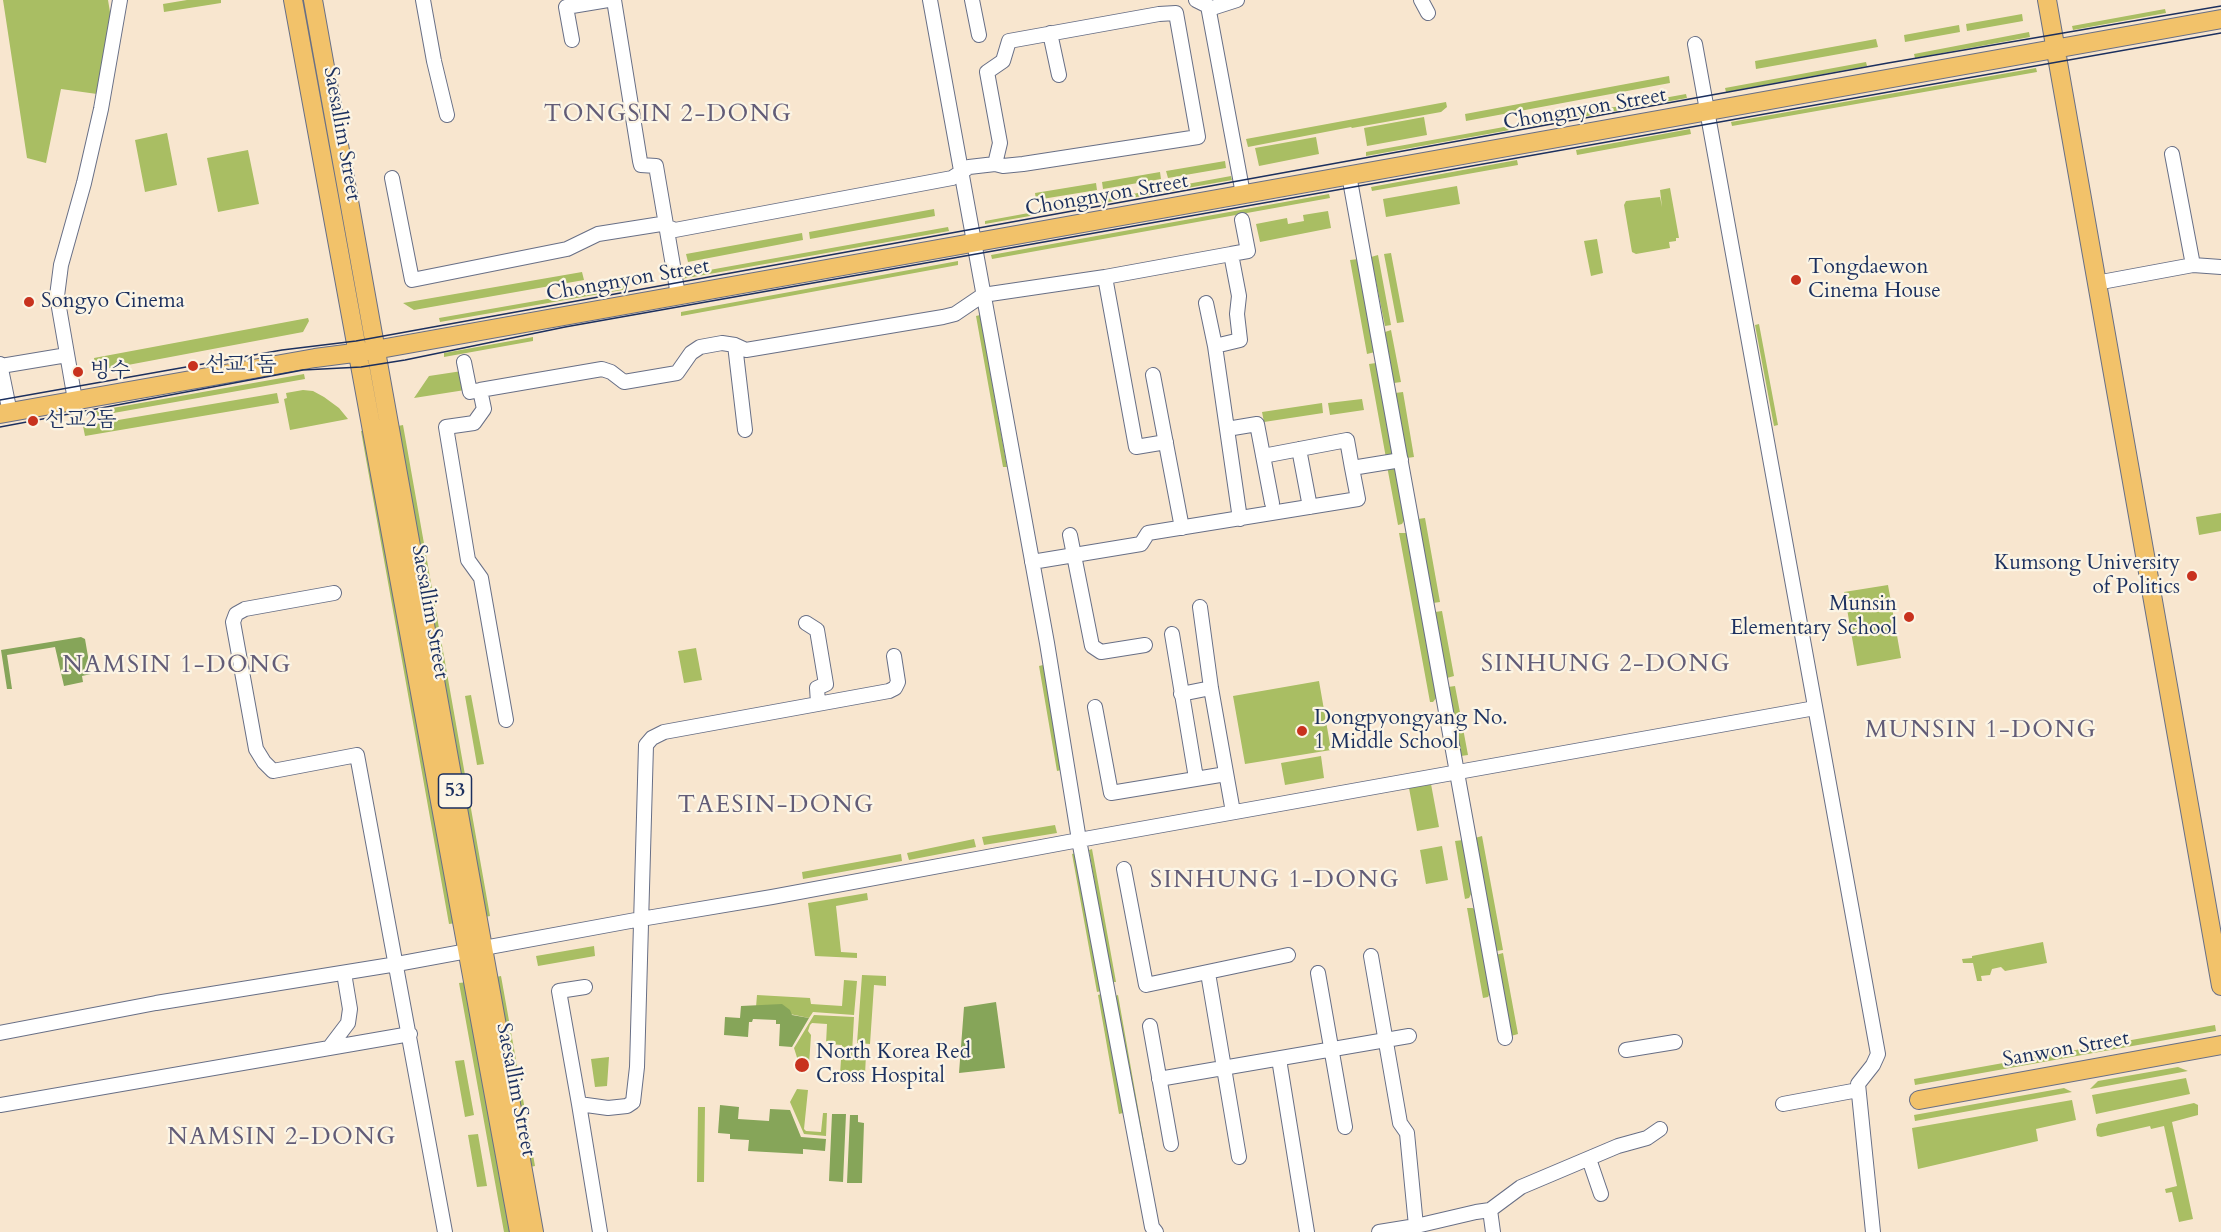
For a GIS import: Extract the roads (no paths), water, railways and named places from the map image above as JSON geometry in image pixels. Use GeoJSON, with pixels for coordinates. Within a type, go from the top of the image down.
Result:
{"type":"FeatureCollection","features":[{"type":"Feature","properties":{"kind":"main road","name":"Saesallim Street"},"geometry":{"type":"LineString","coordinates":[[293,0],[358,353],[475,950],[534,1232]]}},
{"type":"Feature","properties":{"kind":"main road","name":"Saesallim Street"},"geometry":{"type":"LineString","coordinates":[[313,0],[376,349],[519,1232]]}},
{"type":"Feature","properties":{"kind":"main road"},"geometry":{"type":"LineString","coordinates":[[2047,0],[2221,986]]}},
{"type":"Feature","properties":{"kind":"main road","name":"Chongnyon Street"},"geometry":{"type":"LineString","coordinates":[[5,413],[315,358],[358,353],[2221,19]]}},
{"type":"Feature","properties":{"kind":"main road","name":"Sanwon Street"},"geometry":{"type":"LineString","coordinates":[[1918,1100],[2221,1045]]}},
{"type":"Feature","properties":{"kind":"street"},"geometry":{"type":"LineString","coordinates":[[75,400],[57,296],[58,285],[96,130],[120,0]]}},
{"type":"Feature","properties":{"kind":"street"},"geometry":{"type":"LineString","coordinates":[[423,0],[447,115]]}},
{"type":"Feature","properties":{"kind":"street"},"geometry":{"type":"LineString","coordinates":[[572,40],[566,7],[608,0]]}},
{"type":"Feature","properties":{"kind":"street"},"geometry":{"type":"LineString","coordinates":[[614,0],[640,161],[641,165],[656,166],[678,295]]}},
{"type":"Feature","properties":{"kind":"street"},"geometry":{"type":"LineString","coordinates":[[930,0],[1032,562],[1079,840],[1153,1230]]}},
{"type":"Feature","properties":{"kind":"street"},"geometry":{"type":"LineString","coordinates":[[972,0],[979,35]]}},
{"type":"Feature","properties":{"kind":"street"},"geometry":{"type":"LineString","coordinates":[[995,164],[1000,143],[987,72],[1003,61],[1009,41],[1159,14],[1176,13],[1187,9],[1196,0],[1208,6],[1209,9],[1243,194]]}},
{"type":"Feature","properties":{"kind":"street"},"geometry":{"type":"LineString","coordinates":[[1209,9],[1237,0]]}},
{"type":"Feature","properties":{"kind":"street"},"geometry":{"type":"LineString","coordinates":[[1421,0],[1428,13]]}},
{"type":"Feature","properties":{"kind":"street"},"geometry":{"type":"LineString","coordinates":[[392,178],[411,280],[567,249],[598,234],[661,224],[675,230],[952,178],[969,167],[1023,164],[1198,137],[1176,13]]}},
{"type":"Feature","properties":{"kind":"street"},"geometry":{"type":"LineString","coordinates":[[1050,33],[1059,75]]}},
{"type":"Feature","properties":{"kind":"street"},"geometry":{"type":"LineString","coordinates":[[1695,44],[1878,1054],[1873,1065],[1858,1084],[1873,1232]]}},
{"type":"Feature","properties":{"kind":"street"},"geometry":{"type":"LineString","coordinates":[[2172,154],[2193,265]]}},
{"type":"Feature","properties":{"kind":"street"},"geometry":{"type":"LineString","coordinates":[[1349,175],[1505,1038]]}},
{"type":"Feature","properties":{"kind":"street"},"geometry":{"type":"LineString","coordinates":[[464,362],[470,392],[602,369],[611,372],[624,382],[677,373],[691,353],[700,347],[722,343],[746,350],[943,317],[955,314],[983,295],[1105,277],[1248,251],[1242,220]]}},
{"type":"Feature","properties":{"kind":"street"},"geometry":{"type":"LineString","coordinates":[[1215,346],[1240,340],[1237,314],[1239,296],[1231,254]]}},
{"type":"Feature","properties":{"kind":"street"},"geometry":{"type":"LineString","coordinates":[[2096,283],[2193,265],[2221,267]]}},
{"type":"Feature","properties":{"kind":"street"},"geometry":{"type":"LineString","coordinates":[[1105,277],[1136,447],[1166,442]]}},
{"type":"Feature","properties":{"kind":"street"},"geometry":{"type":"LineString","coordinates":[[1206,303],[1215,346],[1240,519]]}},
{"type":"Feature","properties":{"kind":"street"},"geometry":{"type":"LineString","coordinates":[[735,345],[745,430]]}},
{"type":"Feature","properties":{"kind":"street"},"geometry":{"type":"LineString","coordinates":[[5,413],[0,365],[68,355]]}},
{"type":"Feature","properties":{"kind":"street"},"geometry":{"type":"LineString","coordinates":[[1153,375],[1182,528]]}},
{"type":"Feature","properties":{"kind":"street"},"geometry":{"type":"LineString","coordinates":[[480,390],[484,409],[474,423],[446,427],[468,560],[481,578],[506,720]]}},
{"type":"Feature","properties":{"kind":"street"},"geometry":{"type":"LineString","coordinates":[[1227,429],[1257,424],[1272,503]]}},
{"type":"Feature","properties":{"kind":"street"},"geometry":{"type":"LineString","coordinates":[[1032,562],[1141,544],[1148,533],[1358,499],[1347,440],[1263,456]]}},
{"type":"Feature","properties":{"kind":"street"},"geometry":{"type":"LineString","coordinates":[[1299,449],[1310,507]]}},
{"type":"Feature","properties":{"kind":"street"},"geometry":{"type":"LineString","coordinates":[[1352,468],[1401,460]]}},
{"type":"Feature","properties":{"kind":"street"},"geometry":{"type":"LineString","coordinates":[[1070,535],[1092,646],[1101,652],[1145,645]]}},
{"type":"Feature","properties":{"kind":"street"},"geometry":{"type":"LineString","coordinates":[[334,593],[245,609],[236,614],[233,622],[256,748],[264,762],[273,771],[357,755],[445,1232]]}},
{"type":"Feature","properties":{"kind":"street"},"geometry":{"type":"LineString","coordinates":[[1200,607],[1211,688],[1233,812]]}},
{"type":"Feature","properties":{"kind":"street"},"geometry":{"type":"LineString","coordinates":[[806,623],[817,630],[826,684],[817,688],[818,703]]}},
{"type":"Feature","properties":{"kind":"street"},"geometry":{"type":"LineString","coordinates":[[1172,634],[1180,694],[1197,778]]}},
{"type":"Feature","properties":{"kind":"street"},"geometry":{"type":"LineString","coordinates":[[579,1104],[608,1108],[627,1106],[633,1102],[637,1067],[646,745],[652,738],[664,732],[895,688],[898,682],[894,656]]}},
{"type":"Feature","properties":{"kind":"street"},"geometry":{"type":"LineString","coordinates":[[1180,694],[1211,688]]}},
{"type":"Feature","properties":{"kind":"street"},"geometry":{"type":"LineString","coordinates":[[1095,707],[1111,793],[1226,774]]}},
{"type":"Feature","properties":{"kind":"street"},"geometry":{"type":"LineString","coordinates":[[0,1033],[156,1003],[397,964],[772,897],[1815,708]]}},
{"type":"Feature","properties":{"kind":"street"},"geometry":{"type":"LineString","coordinates":[[1124,869],[1146,985],[1288,955]]}},
{"type":"Feature","properties":{"kind":"street"},"geometry":{"type":"LineString","coordinates":[[1371,956],[1400,1123],[1407,1133],[1416,1226]]}},
{"type":"Feature","properties":{"kind":"street"},"geometry":{"type":"LineString","coordinates":[[329,1048],[348,1023],[350,1009],[344,973]]}},
{"type":"Feature","properties":{"kind":"street"},"geometry":{"type":"LineString","coordinates":[[1208,973],[1239,1157]]}},
{"type":"Feature","properties":{"kind":"street"},"geometry":{"type":"LineString","coordinates":[[1318,973],[1345,1128]]}},
{"type":"Feature","properties":{"kind":"street"},"geometry":{"type":"LineString","coordinates":[[585,987],[558,991],[600,1232]]}},
{"type":"Feature","properties":{"kind":"street"},"geometry":{"type":"LineString","coordinates":[[1150,1026],[1171,1144]]}},
{"type":"Feature","properties":{"kind":"street"},"geometry":{"type":"LineString","coordinates":[[0,1105],[410,1034]]}},
{"type":"Feature","properties":{"kind":"street"},"geometry":{"type":"LineString","coordinates":[[1159,1079],[1409,1035]]}},
{"type":"Feature","properties":{"kind":"street"},"geometry":{"type":"LineString","coordinates":[[1626,1050],[1675,1042]]}},
{"type":"Feature","properties":{"kind":"street"},"geometry":{"type":"LineString","coordinates":[[1279,1059],[1307,1232]]}},
{"type":"Feature","properties":{"kind":"street"},"geometry":{"type":"LineString","coordinates":[[1783,1104],[1858,1090]]}},
{"type":"Feature","properties":{"kind":"street"},"geometry":{"type":"LineString","coordinates":[[1379,1232],[1490,1210],[1521,1187],[1618,1146],[1647,1138],[1660,1129]]}},
{"type":"Feature","properties":{"kind":"street"},"geometry":{"type":"LineString","coordinates":[[1589,1159],[1601,1194]]}},
{"type":"Feature","properties":{"kind":"street"},"geometry":{"type":"LineString","coordinates":[[1490,1210],[1492,1232]]}},
{"type":"Feature","properties":{"kind":"tram line"},"geometry":{"type":"LineString","coordinates":[[0,400],[282,350],[356,341],[1888,63],[2221,6]]}},
{"type":"Feature","properties":{"kind":"tram line"},"geometry":{"type":"LineString","coordinates":[[0,427],[303,370],[361,367],[405,360],[565,327],[2221,33]]}},
{"type":"Feature","properties":{"kind":"place","name":"Tongdaewon Cinema House"},"geometry":{"type":"Point","coordinates":[1796,280]}},
{"type":"Feature","properties":{"kind":"place","name":"Songyo Cinema"},"geometry":{"type":"Point","coordinates":[29,302]}},
{"type":"Feature","properties":{"kind":"place","name":"선교1돔"},"geometry":{"type":"Point","coordinates":[193,366]}},
{"type":"Feature","properties":{"kind":"place","name":"빙수"},"geometry":{"type":"Point","coordinates":[78,372]}},
{"type":"Feature","properties":{"kind":"place","name":"선교2돔"},"geometry":{"type":"Point","coordinates":[33,421]}},
{"type":"Feature","properties":{"kind":"place","name":"Kumsong University of Politics"},"geometry":{"type":"Point","coordinates":[2192,576]}},
{"type":"Feature","properties":{"kind":"place","name":"Munsin Elementary School"},"geometry":{"type":"Point","coordinates":[1909,617]}},
{"type":"Feature","properties":{"kind":"place","name":"Dongpyongyang No. 1 Middle School"},"geometry":{"type":"Point","coordinates":[1302,731]}},
{"type":"Feature","properties":{"kind":"place","name":"North Korea Red Cross Hospital"},"geometry":{"type":"Point","coordinates":[802,1065]}},
{"type":"Feature","properties":{"kind":"district","name":"TONGSIN 2-DONG"},"geometry":{"type":"Point","coordinates":[668,115]}},
{"type":"Feature","properties":{"kind":"district","name":"SINHUNG 2-DONG"},"geometry":{"type":"Point","coordinates":[1606,665]}},
{"type":"Feature","properties":{"kind":"district","name":"NAMSIN 1-DONG"},"geometry":{"type":"Point","coordinates":[177,666]}},
{"type":"Feature","properties":{"kind":"district","name":"MUNSIN 1-DONG"},"geometry":{"type":"Point","coordinates":[1981,731]}},
{"type":"Feature","properties":{"kind":"district","name":"TAESIN-DONG"},"geometry":{"type":"Point","coordinates":[776,806]}},
{"type":"Feature","properties":{"kind":"district","name":"SINHUNG 1-DONG"},"geometry":{"type":"Point","coordinates":[1275,881]}},
{"type":"Feature","properties":{"kind":"district","name":"NAMSIN 2-DONG"},"geometry":{"type":"Point","coordinates":[282,1138]}}]}
